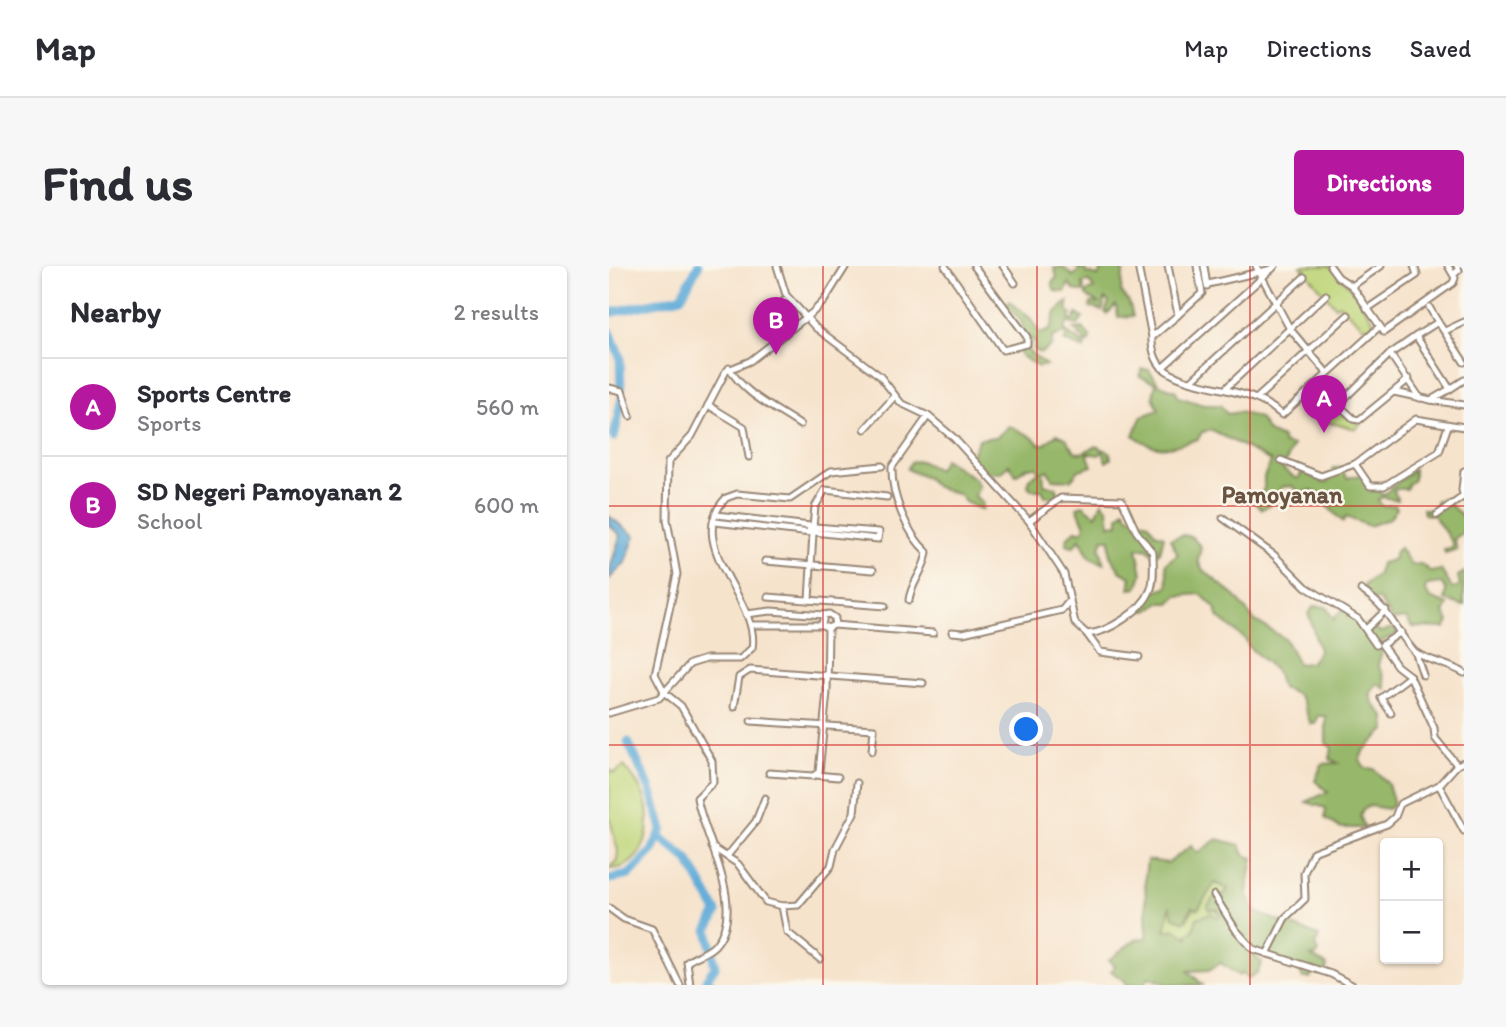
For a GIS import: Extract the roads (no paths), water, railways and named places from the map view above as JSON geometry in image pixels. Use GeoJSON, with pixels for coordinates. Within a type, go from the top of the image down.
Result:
{"type":"FeatureCollection","features":[{"type":"Feature","properties":{"kind":"street"},"geometry":{"type":"LineString","coordinates":[[777,266],[786,295],[806,317],[823,334],[880,376],[901,403],[928,416],[954,438],[1029,520],[1064,574],[1076,623],[1100,652],[1139,657]]}},
{"type":"Feature","properties":{"kind":"street"},"geometry":{"type":"LineString","coordinates":[[690,985],[687,962],[715,946],[726,913],[724,876],[697,797],[713,782],[713,764],[681,706],[665,693],[655,671],[677,574],[667,520],[668,464],[692,436],[718,381],[729,368],[746,364],[806,317],[824,301],[846,266]]}},
{"type":"Feature","properties":{"kind":"street"},"geometry":{"type":"LineString","coordinates":[[945,266],[1003,350],[1027,344],[1027,337],[974,266]]}},
{"type":"Feature","properties":{"kind":"street"},"geometry":{"type":"LineString","coordinates":[[1003,266],[1015,284]]}},
{"type":"Feature","properties":{"kind":"street"},"geometry":{"type":"LineString","coordinates":[[1138,266],[1154,352],[1162,368],[1192,380],[1227,387],[1257,398],[1282,415],[1379,327]]}},
{"type":"Feature","properties":{"kind":"street"},"geometry":{"type":"LineString","coordinates":[[1168,266],[1178,315]]}},
{"type":"Feature","properties":{"kind":"street"},"geometry":{"type":"LineString","coordinates":[[1197,266],[1202,293]]}},
{"type":"Feature","properties":{"kind":"street"},"geometry":{"type":"LineString","coordinates":[[1204,266],[1208,284]]}},
{"type":"Feature","properties":{"kind":"street"},"geometry":{"type":"LineString","coordinates":[[1330,266],[1338,277],[1352,286],[1379,327],[1387,331],[1453,283],[1454,274],[1448,266]]}},
{"type":"Feature","properties":{"kind":"street"},"geometry":{"type":"LineString","coordinates":[[1352,286],[1381,266]]}},
{"type":"Feature","properties":{"kind":"street"},"geometry":{"type":"LineString","coordinates":[[1367,309],[1417,275],[1414,266]]}},
{"type":"Feature","properties":{"kind":"street"},"geometry":{"type":"LineString","coordinates":[[1454,274],[1459,270],[1457,266]]}},
{"type":"Feature","properties":{"kind":"street"},"geometry":{"type":"LineString","coordinates":[[1151,337],[1202,293],[1208,284],[1257,268],[1273,267]]}},
{"type":"Feature","properties":{"kind":"street"},"geometry":{"type":"LineString","coordinates":[[1162,368],[1273,267]]}},
{"type":"Feature","properties":{"kind":"street"},"geometry":{"type":"LineString","coordinates":[[1257,268],[1290,329],[1327,373]]}},
{"type":"Feature","properties":{"kind":"street"},"geometry":{"type":"LineString","coordinates":[[1192,380],[1304,277]]}},
{"type":"Feature","properties":{"kind":"street"},"geometry":{"type":"LineString","coordinates":[[1227,387],[1326,295]]}},
{"type":"Feature","properties":{"kind":"street"},"geometry":{"type":"LineString","coordinates":[[784,301],[771,314],[785,334]]}},
{"type":"Feature","properties":{"kind":"street"},"geometry":{"type":"LineString","coordinates":[[1429,307],[1461,350],[1464,362]]}},
{"type":"Feature","properties":{"kind":"street"},"geometry":{"type":"LineString","coordinates":[[1257,398],[1348,315]]}},
{"type":"Feature","properties":{"kind":"street"},"geometry":{"type":"LineString","coordinates":[[1409,379],[1359,420],[1354,419],[1340,405],[1390,354],[1438,322]]}},
{"type":"Feature","properties":{"kind":"street"},"geometry":{"type":"LineString","coordinates":[[1445,331],[1464,322]]}},
{"type":"Feature","properties":{"kind":"street"},"geometry":{"type":"LineString","coordinates":[[1416,336],[1450,389]]}},
{"type":"Feature","properties":{"kind":"street"},"geometry":{"type":"LineString","coordinates":[[1390,354],[1420,398]]}},
{"type":"Feature","properties":{"kind":"street"},"geometry":{"type":"LineString","coordinates":[[729,368],[758,400],[769,403],[800,425]]}},
{"type":"Feature","properties":{"kind":"street"},"geometry":{"type":"LineString","coordinates":[[1431,400],[1464,380]]}},
{"type":"Feature","properties":{"kind":"street"},"geometry":{"type":"LineString","coordinates":[[609,388],[621,391],[629,416]]}},
{"type":"Feature","properties":{"kind":"street"},"geometry":{"type":"LineString","coordinates":[[1394,392],[1464,405]]}},
{"type":"Feature","properties":{"kind":"street"},"geometry":{"type":"LineString","coordinates":[[865,429],[895,396]]}},
{"type":"Feature","properties":{"kind":"street"},"geometry":{"type":"LineString","coordinates":[[708,405],[744,427],[749,457]]}},
{"type":"Feature","properties":{"kind":"street"},"geometry":{"type":"LineString","coordinates":[[909,600],[911,584],[920,574],[927,552],[916,544],[909,531],[894,487],[892,467],[928,416]]}},
{"type":"Feature","properties":{"kind":"street"},"geometry":{"type":"LineString","coordinates":[[1281,460],[1317,477],[1355,464],[1416,419],[1464,427]]}},
{"type":"Feature","properties":{"kind":"street"},"geometry":{"type":"LineString","coordinates":[[1355,464],[1370,486],[1384,486],[1439,452],[1448,426]]}},
{"type":"Feature","properties":{"kind":"street"},"geometry":{"type":"LineString","coordinates":[[609,713],[655,701],[690,664],[706,659],[733,660],[743,657],[752,648],[751,625],[720,559],[714,538],[715,522],[722,502],[730,495],[790,499],[839,467],[882,466]]}},
{"type":"Feature","properties":{"kind":"street"},"geometry":{"type":"LineString","coordinates":[[1437,515],[1464,496],[1464,471]]}},
{"type":"Feature","properties":{"kind":"street"},"geometry":{"type":"LineString","coordinates":[[809,600],[815,507],[825,490],[887,497]]}},
{"type":"Feature","properties":{"kind":"street"},"geometry":{"type":"LineString","coordinates":[[1029,520],[1061,498],[1093,500],[1117,497],[1124,502],[1136,531],[1153,551],[1150,592],[1130,613],[1087,634]]}},
{"type":"Feature","properties":{"kind":"street"},"geometry":{"type":"LineString","coordinates":[[717,515],[736,522]]}},
{"type":"Feature","properties":{"kind":"street"},"geometry":{"type":"LineString","coordinates":[[1223,518],[1274,555],[1306,587],[1339,610],[1350,612],[1377,645]]}},
{"type":"Feature","properties":{"kind":"street"},"geometry":{"type":"LineString","coordinates":[[715,522],[854,534]]}},
{"type":"Feature","properties":{"kind":"street"},"geometry":{"type":"LineString","coordinates":[[765,561],[873,570]]}},
{"type":"Feature","properties":{"kind":"street"},"geometry":{"type":"LineString","coordinates":[[1361,590],[1386,610],[1416,654],[1423,675]]}},
{"type":"Feature","properties":{"kind":"street"},"geometry":{"type":"LineString","coordinates":[[768,597],[885,606]]}},
{"type":"Feature","properties":{"kind":"street"},"geometry":{"type":"LineString","coordinates":[[952,632],[963,633],[1058,611],[1070,600]]}},
{"type":"Feature","properties":{"kind":"street"},"geometry":{"type":"LineString","coordinates":[[1366,629],[1386,610]]}},
{"type":"Feature","properties":{"kind":"street"},"geometry":{"type":"LineString","coordinates":[[746,614],[771,611],[833,616],[828,626]]}},
{"type":"Feature","properties":{"kind":"street"},"geometry":{"type":"LineString","coordinates":[[816,775],[824,725],[827,676],[828,626],[824,615]]}},
{"type":"Feature","properties":{"kind":"street"},"geometry":{"type":"LineString","coordinates":[[751,625],[828,626],[933,633]]}},
{"type":"Feature","properties":{"kind":"street"},"geometry":{"type":"LineString","coordinates":[[1401,632],[1383,645],[1397,666],[1410,676],[1416,685],[1435,738],[1457,765]]}},
{"type":"Feature","properties":{"kind":"street"},"geometry":{"type":"LineString","coordinates":[[1416,654],[1464,673]]}},
{"type":"Feature","properties":{"kind":"street"},"geometry":{"type":"LineString","coordinates":[[734,707],[737,681],[745,671],[923,683]]}},
{"type":"Feature","properties":{"kind":"street"},"geometry":{"type":"LineString","coordinates":[[1391,713],[1381,698],[1410,676]]}},
{"type":"Feature","properties":{"kind":"street"},"geometry":{"type":"LineString","coordinates":[[751,721],[874,729],[873,751]]}},
{"type":"Feature","properties":{"kind":"street"},"geometry":{"type":"LineString","coordinates":[[1267,954],[1285,918],[1305,899],[1304,873],[1313,852],[1387,824],[1400,804],[1439,785],[1457,765],[1464,762]]}},
{"type":"Feature","properties":{"kind":"street"},"geometry":{"type":"LineString","coordinates":[[769,773],[838,777]]}},
{"type":"Feature","properties":{"kind":"street"},"geometry":{"type":"LineString","coordinates":[[712,847],[728,855],[766,902],[782,906],[798,905],[829,871],[835,849],[854,813],[857,783]]}},
{"type":"Feature","properties":{"kind":"street"},"geometry":{"type":"LineString","coordinates":[[1439,785],[1464,831]]}},
{"type":"Feature","properties":{"kind":"street"},"geometry":{"type":"LineString","coordinates":[[728,855],[756,821],[765,799]]}},
{"type":"Feature","properties":{"kind":"street"},"geometry":{"type":"LineString","coordinates":[[1214,895],[1235,930],[1253,949],[1331,974],[1352,985]]}},
{"type":"Feature","properties":{"kind":"street"},"geometry":{"type":"LineString","coordinates":[[782,906],[787,932],[820,959]]}},
{"type":"Feature","properties":{"kind":"street"},"geometry":{"type":"LineString","coordinates":[[610,909],[624,919],[652,929],[680,985]]}},
{"type":"Feature","properties":{"kind":"water"},"geometry":{"type":"Polygon","coordinates":[[[609,516],[635,536],[625,563],[609,579],[620,535],[609,525],[609,516]]]}},
{"type":"Feature","properties":{"kind":"waterway"},"geometry":{"type":"LineString","coordinates":[[609,313],[681,297],[698,266]]}},
{"type":"Feature","properties":{"kind":"waterway"},"geometry":{"type":"LineString","coordinates":[[609,331],[620,357],[621,390]]}},
{"type":"Feature","properties":{"kind":"waterway"},"geometry":{"type":"LineString","coordinates":[[614,437],[622,398]]}},
{"type":"Feature","properties":{"kind":"waterway"},"geometry":{"type":"LineString","coordinates":[[609,879],[629,875],[652,851],[662,829],[650,789],[628,742]]}},
{"type":"Feature","properties":{"kind":"waterway"},"geometry":{"type":"LineString","coordinates":[[659,836],[688,860],[717,912],[708,929],[715,967],[706,980],[713,985]]}},
{"type":"Feature","properties":{"kind":"place","name":"SD Negeri Pamoyanan 2"},"geometry":{"type":"Point","coordinates":[776,355]}},
{"type":"Feature","properties":{"kind":"place","name":"Sports Centre"},"geometry":{"type":"Point","coordinates":[1324,433]}},
{"type":"Feature","properties":{"kind":"district","name":"Pamoyanan"},"geometry":{"type":"Point","coordinates":[1282,495]}}]}
